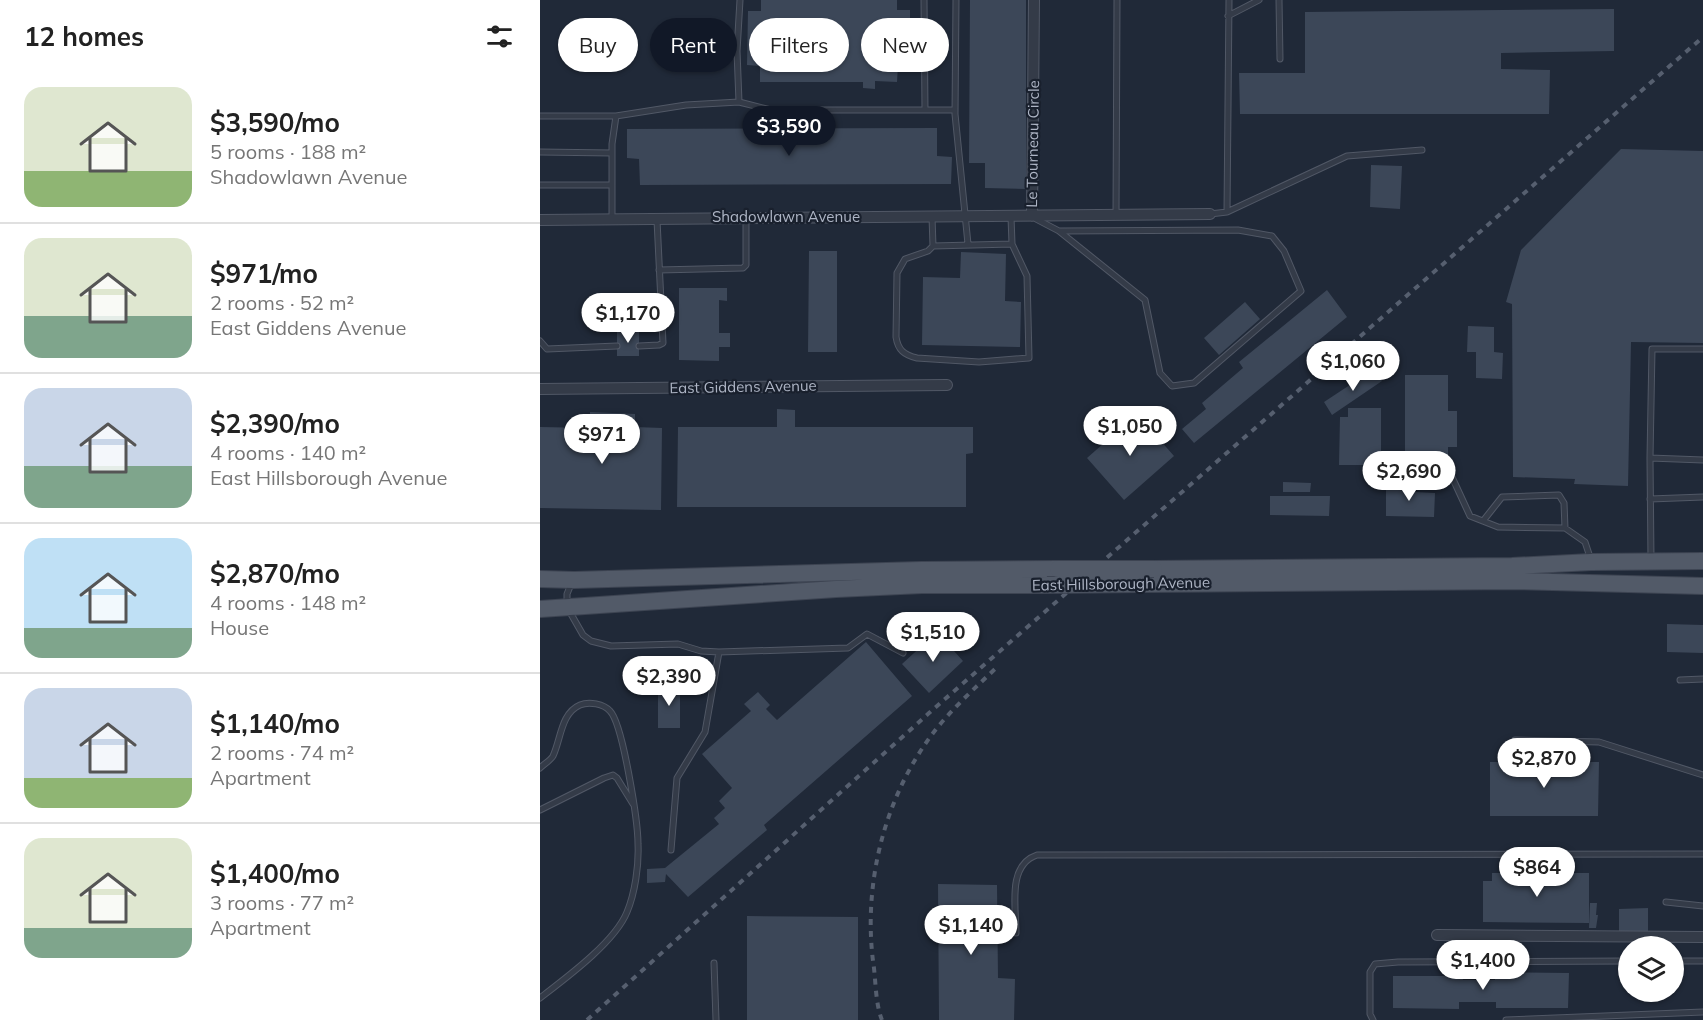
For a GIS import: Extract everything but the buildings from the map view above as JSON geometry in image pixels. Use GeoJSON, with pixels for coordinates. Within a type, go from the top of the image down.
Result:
{"type":"FeatureCollection","features":[{"type":"Feature","properties":{"kind":"main road","name":"East Hillsborough Avenue"},"geometry":{"type":"LineString","coordinates":[[540,579],[574,580],[921,570],[1512,566],[1591,562],[1703,561]]}},
{"type":"Feature","properties":{"kind":"main road","name":"East Hillsborough Avenue"},"geometry":{"type":"LineString","coordinates":[[540,609],[922,585],[1515,581],[1703,585]]}},
{"type":"Feature","properties":{"kind":"street","name":"Le Tourneau Circle"},"geometry":{"type":"LineString","coordinates":[[1032,216],[1034,0]]}},
{"type":"Feature","properties":{"kind":"street","name":"Shadowlawn Avenue"},"geometry":{"type":"LineString","coordinates":[[540,220],[1210,214]]}},
{"type":"Feature","properties":{"kind":"street","name":"East Giddens Avenue"},"geometry":{"type":"LineString","coordinates":[[540,389],[946,385]]}},
{"type":"Feature","properties":{"kind":"street"},"geometry":{"type":"LineString","coordinates":[[1437,935],[1703,937]]}},
{"type":"Feature","properties":{"kind":"lane"},"geometry":{"type":"LineString","coordinates":[[740,0],[737,51],[740,102]]}},
{"type":"Feature","properties":{"kind":"lane"},"geometry":{"type":"LineString","coordinates":[[924,0],[925,110]]}},
{"type":"Feature","properties":{"kind":"lane"},"geometry":{"type":"LineString","coordinates":[[956,0],[955,110],[968,244]]}},
{"type":"Feature","properties":{"kind":"lane"},"geometry":{"type":"LineString","coordinates":[[1116,215],[1117,0]]}},
{"type":"Feature","properties":{"kind":"lane"},"geometry":{"type":"LineString","coordinates":[[1227,212],[1229,0]]}},
{"type":"Feature","properties":{"kind":"lane"},"geometry":{"type":"LineString","coordinates":[[1228,16],[1260,0]]}},
{"type":"Feature","properties":{"kind":"lane"},"geometry":{"type":"LineString","coordinates":[[1279,0],[1280,59]]}},
{"type":"Feature","properties":{"kind":"lane"},"geometry":{"type":"LineString","coordinates":[[540,116],[616,116],[686,105],[740,102],[771,110],[955,110]]}},
{"type":"Feature","properties":{"kind":"lane"},"geometry":{"type":"LineString","coordinates":[[612,219],[612,153],[616,116]]}},
{"type":"Feature","properties":{"kind":"lane"},"geometry":{"type":"LineString","coordinates":[[1210,214],[1227,212],[1347,156],[1422,150]]}},
{"type":"Feature","properties":{"kind":"lane"},"geometry":{"type":"LineString","coordinates":[[540,152],[612,153]]}},
{"type":"Feature","properties":{"kind":"lane"},"geometry":{"type":"LineString","coordinates":[[540,185],[612,185]]}},
{"type":"Feature","properties":{"kind":"lane"},"geometry":{"type":"LineString","coordinates":[[1032,216],[1059,231],[1145,300],[1160,373],[1172,386],[1194,383],[1301,291],[1284,251],[1272,236],[1238,230],[1059,231]]}},
{"type":"Feature","properties":{"kind":"lane"},"geometry":{"type":"LineString","coordinates":[[659,270],[743,267],[746,265],[746,217]]}},
{"type":"Feature","properties":{"kind":"lane"},"geometry":{"type":"LineString","coordinates":[[932,217],[933,246]]}},
{"type":"Feature","properties":{"kind":"lane"},"geometry":{"type":"LineString","coordinates":[[1011,217],[1012,244],[1027,276],[1029,358],[995,362],[917,358],[905,354],[896,337],[897,273],[905,259],[928,251],[933,246],[1012,244]]}},
{"type":"Feature","properties":{"kind":"lane"},"geometry":{"type":"LineString","coordinates":[[639,346],[663,343],[657,218]]}},
{"type":"Feature","properties":{"kind":"lane"},"geometry":{"type":"LineString","coordinates":[[540,341],[547,349],[617,346]]}},
{"type":"Feature","properties":{"kind":"lane"},"geometry":{"type":"LineString","coordinates":[[1651,561],[1652,349],[1703,349]]}},
{"type":"Feature","properties":{"kind":"lane"},"geometry":{"type":"LineString","coordinates":[[1650,458],[1703,460]]}},
{"type":"Feature","properties":{"kind":"lane"},"geometry":{"type":"LineString","coordinates":[[1378,477],[1452,477],[1470,516],[1497,527],[1565,528],[1585,543],[1591,562]]}},
{"type":"Feature","properties":{"kind":"lane"},"geometry":{"type":"LineString","coordinates":[[1483,521],[1502,497],[1559,495],[1564,503],[1565,528]]}},
{"type":"Feature","properties":{"kind":"lane"},"geometry":{"type":"LineString","coordinates":[[1650,499],[1703,497]]}},
{"type":"Feature","properties":{"kind":"lane"},"geometry":{"type":"LineString","coordinates":[[574,580],[567,594],[567,607],[583,635],[591,641],[611,646],[678,644],[700,651],[719,652],[848,648],[867,634],[903,653]]}},
{"type":"Feature","properties":{"kind":"lane"},"geometry":{"type":"LineString","coordinates":[[671,850],[677,778],[705,732],[719,652]]}},
{"type":"Feature","properties":{"kind":"lane"},"geometry":{"type":"LineString","coordinates":[[1680,680],[1703,679]]}},
{"type":"Feature","properties":{"kind":"lane"},"geometry":{"type":"LineString","coordinates":[[540,768],[553,757],[568,714],[581,705],[599,704],[610,710],[617,723],[635,808],[639,845],[634,884],[627,912],[608,940],[540,998]]}},
{"type":"Feature","properties":{"kind":"lane"},"geometry":{"type":"LineString","coordinates":[[1515,740],[1599,742],[1703,775]]}},
{"type":"Feature","properties":{"kind":"lane"},"geometry":{"type":"LineString","coordinates":[[540,810],[613,775],[635,808]]}},
{"type":"Feature","properties":{"kind":"lane"},"geometry":{"type":"LineString","coordinates":[[1016,933],[1018,872],[1029,858],[1037,855],[1703,854]]}},
{"type":"Feature","properties":{"kind":"lane"},"geometry":{"type":"LineString","coordinates":[[1666,902],[1703,906]]}},
{"type":"Feature","properties":{"kind":"lane"},"geometry":{"type":"LineString","coordinates":[[1372,1020],[1370,972],[1375,964],[1618,961]]}},
{"type":"Feature","properties":{"kind":"lane"},"geometry":{"type":"LineString","coordinates":[[1684,961],[1703,961]]}},
{"type":"Feature","properties":{"kind":"lane"},"geometry":{"type":"LineString","coordinates":[[714,963],[716,1020]]}},
{"type":"Feature","properties":{"kind":"lane"},"geometry":{"type":"LineString","coordinates":[[1506,1020],[1703,1012]]}},
{"type":"Feature","properties":{"kind":"railway"},"geometry":{"type":"LineString","coordinates":[[587,1020],[929,713],[1703,37]]}},
{"type":"Feature","properties":{"kind":"railway"},"geometry":{"type":"LineString","coordinates":[[882,1020],[877,999],[871,930],[875,869],[882,838],[904,780],[919,753],[944,720],[995,669]]}}]}
